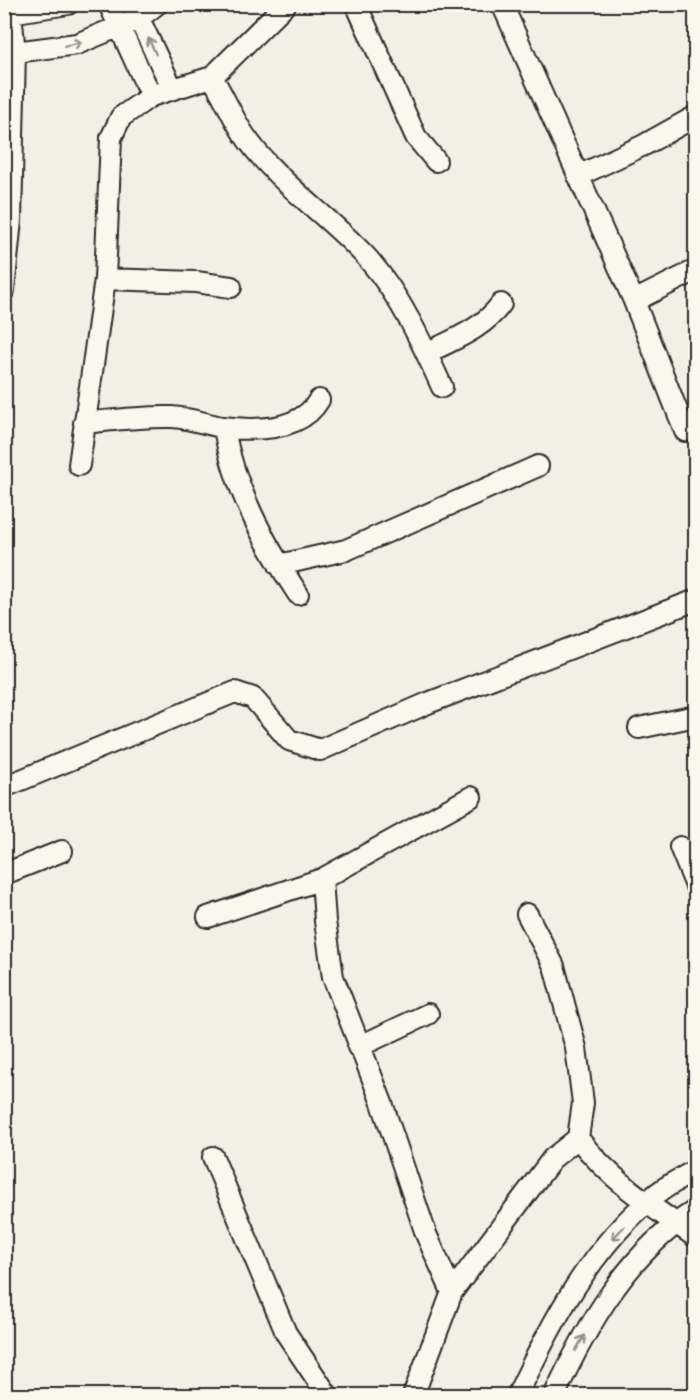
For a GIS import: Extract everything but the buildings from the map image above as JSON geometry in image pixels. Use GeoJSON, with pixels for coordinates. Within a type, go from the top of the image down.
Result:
{"type":"FeatureCollection","features":[{"type":"Feature","properties":{"kind":"street"},"geometry":{"type":"LineString","coordinates":[[4,290],[10,220],[15,52],[10,9],[68,4]]}},
{"type":"Feature","properties":{"kind":"street"},"geometry":{"type":"LineString","coordinates":[[109,4],[151,96]]}},
{"type":"Feature","properties":{"kind":"street"},"geometry":{"type":"LineString","coordinates":[[15,52],[77,44],[120,26],[135,11],[157,4]]}},
{"type":"Feature","properties":{"kind":"street"},"geometry":{"type":"LineString","coordinates":[[79,465],[105,279],[111,138],[122,117],[151,96],[212,77],[286,4]]}},
{"type":"Feature","properties":{"kind":"street"},"geometry":{"type":"LineString","coordinates":[[356,4],[416,137],[436,161]]}},
{"type":"Feature","properties":{"kind":"street"},"geometry":{"type":"LineString","coordinates":[[502,4],[634,301],[685,430]]}},
{"type":"Feature","properties":{"kind":"street"},"geometry":{"type":"LineString","coordinates":[[135,11],[172,88]]}},
{"type":"Feature","properties":{"kind":"street"},"geometry":{"type":"LineString","coordinates":[[212,77],[244,134],[291,187],[335,225],[371,262],[410,320],[442,387]]}},
{"type":"Feature","properties":{"kind":"street"},"geometry":{"type":"LineString","coordinates":[[578,176],[644,146],[696,116]]}},
{"type":"Feature","properties":{"kind":"street"},"geometry":{"type":"LineString","coordinates":[[634,301],[696,270]]}},
{"type":"Feature","properties":{"kind":"street"},"geometry":{"type":"LineString","coordinates":[[105,279],[196,282],[231,287]]}},
{"type":"Feature","properties":{"kind":"street"},"geometry":{"type":"LineString","coordinates":[[427,353],[478,327],[492,317],[501,304]]}},
{"type":"Feature","properties":{"kind":"street"},"geometry":{"type":"LineString","coordinates":[[84,423],[174,417],[224,427],[265,428],[294,422],[311,414],[319,400]]}},
{"type":"Feature","properties":{"kind":"street"},"geometry":{"type":"LineString","coordinates":[[224,427],[228,452],[255,521],[298,594]]}},
{"type":"Feature","properties":{"kind":"street"},"geometry":{"type":"LineString","coordinates":[[279,565],[346,550],[538,466]]}},
{"type":"Feature","properties":{"kind":"street"},"geometry":{"type":"LineString","coordinates":[[4,788],[236,692],[253,698],[289,740],[320,750],[428,703],[696,600]]}},
{"type":"Feature","properties":{"kind":"street"},"geometry":{"type":"LineString","coordinates":[[639,728],[696,716]]}},
{"type":"Feature","properties":{"kind":"street"},"geometry":{"type":"LineString","coordinates":[[208,917],[322,879],[471,797]]}},
{"type":"Feature","properties":{"kind":"street"},"geometry":{"type":"LineString","coordinates":[[680,847],[696,886]]}},
{"type":"Feature","properties":{"kind":"street"},"geometry":{"type":"LineString","coordinates":[[4,874],[62,851]]}},
{"type":"Feature","properties":{"kind":"street"},"geometry":{"type":"LineString","coordinates":[[322,879],[333,977],[358,1047],[382,1103],[426,1234],[452,1292]]}},
{"type":"Feature","properties":{"kind":"street"},"geometry":{"type":"LineString","coordinates":[[413,1395],[452,1292],[553,1158],[578,1138],[583,1103],[576,1048],[554,966],[527,914]]}},
{"type":"Feature","properties":{"kind":"street"},"geometry":{"type":"LineString","coordinates":[[358,1047],[428,1014]]}},
{"type":"Feature","properties":{"kind":"street"},"geometry":{"type":"LineString","coordinates":[[578,1138],[597,1163],[645,1204],[696,1237]]}},
{"type":"Feature","properties":{"kind":"street"},"geometry":{"type":"LineString","coordinates":[[213,1157],[286,1333],[328,1395]]}},
{"type":"Feature","properties":{"kind":"street"},"geometry":{"type":"LineString","coordinates":[[517,1395],[548,1330],[594,1258],[653,1196],[696,1170]]}},
{"type":"Feature","properties":{"kind":"street"},"geometry":{"type":"LineString","coordinates":[[554,1395],[577,1347],[620,1279],[675,1223],[696,1210]]}}]}
